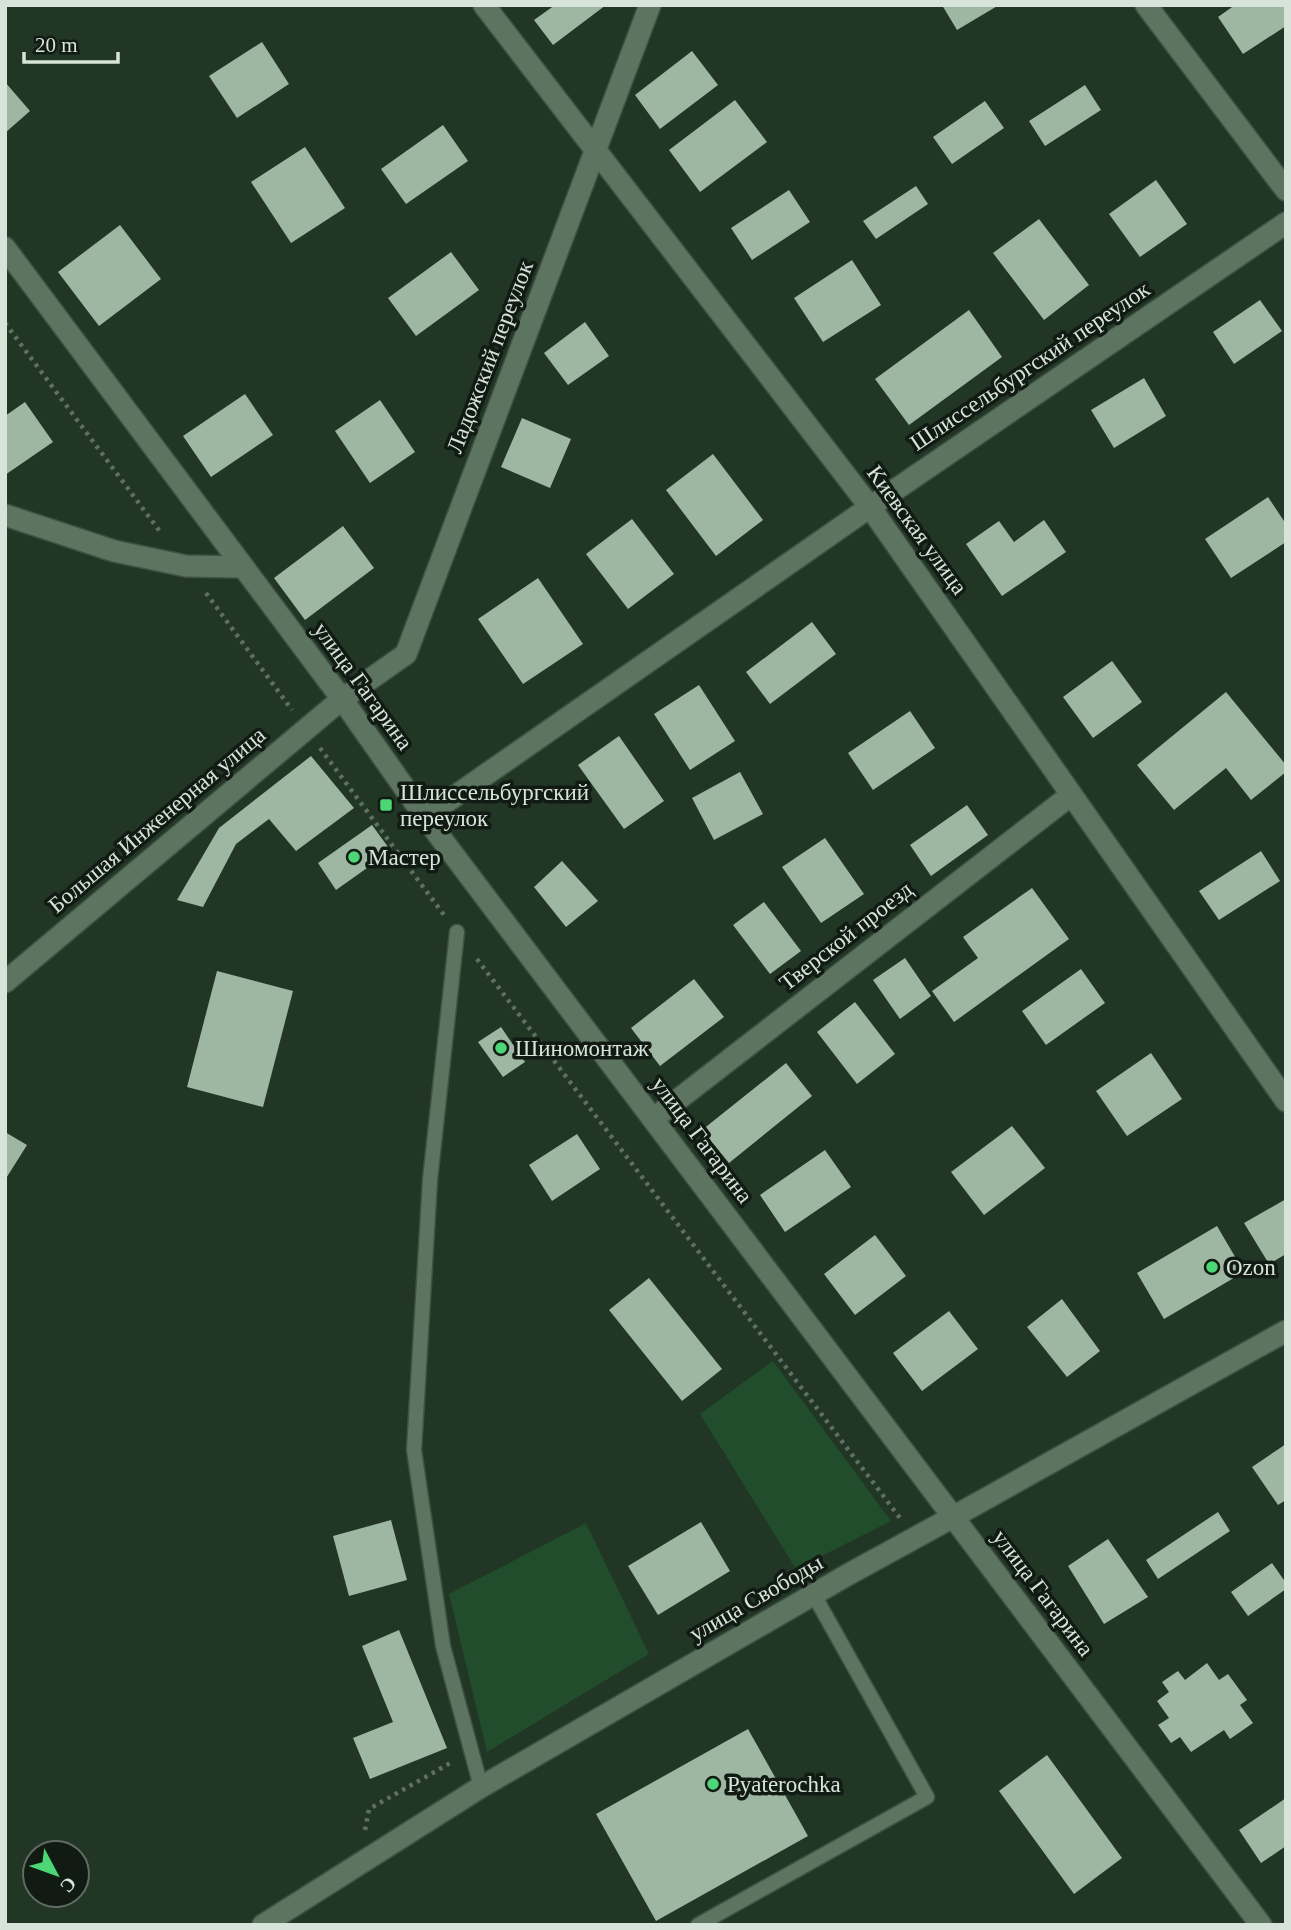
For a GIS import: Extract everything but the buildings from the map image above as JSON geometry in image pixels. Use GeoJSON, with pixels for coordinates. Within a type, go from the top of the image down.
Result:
{"type":"FeatureCollection","features":[{"type":"Feature","properties":{"kind":"street","name":"Киевская улица"},"geometry":{"type":"LineString","coordinates":[[484,5],[870,508],[1286,1101]]}},
{"type":"Feature","properties":{"kind":"street","name":"Ладожский переулок"},"geometry":{"type":"LineString","coordinates":[[342,699],[406,654],[650,5]]}},
{"type":"Feature","properties":{"kind":"street"},"geometry":{"type":"LineString","coordinates":[[1146,5],[1286,190]]}},
{"type":"Feature","properties":{"kind":"street","name":"Шлиссельбургский переулок"},"geometry":{"type":"LineString","coordinates":[[425,817],[1286,223]]}},
{"type":"Feature","properties":{"kind":"street","name":"улица Гагарина"},"geometry":{"type":"LineString","coordinates":[[5,248],[342,699],[425,817],[1261,1925]]}},
{"type":"Feature","properties":{"kind":"street"},"geometry":{"type":"LineString","coordinates":[[5,514],[114,551],[186,566],[242,567]]}},
{"type":"Feature","properties":{"kind":"street","name":"Большая Инженерная улица"},"geometry":{"type":"LineString","coordinates":[[5,982],[342,699]]}},
{"type":"Feature","properties":{"kind":"street","name":"Тверской проезд"},"geometry":{"type":"LineString","coordinates":[[653,1119],[1071,795]]}},
{"type":"Feature","properties":{"kind":"street","name":"улица Свободы"},"geometry":{"type":"LineString","coordinates":[[263,1925],[481,1787],[814,1595],[1286,1331]]}},
{"type":"Feature","properties":{"kind":"lane"},"geometry":{"type":"LineString","coordinates":[[457,932],[430,1180],[414,1450],[443,1646],[481,1787]]}},
{"type":"Feature","properties":{"kind":"lane"},"geometry":{"type":"LineString","coordinates":[[698,1925],[927,1797],[814,1595]]}},
{"type":"Feature","properties":{"kind":"path"},"geometry":{"type":"LineString","coordinates":[[359,1864],[369,1809],[471,1751]]}},
{"type":"Feature","properties":{"kind":"green space"},"geometry":{"type":"Polygon","coordinates":[[[773,1361],[891,1521],[796,1569],[700,1414],[773,1361]]]}},
{"type":"Feature","properties":{"kind":"green space"},"geometry":{"type":"Polygon","coordinates":[[[586,1523],[649,1654],[487,1752],[449,1594],[586,1523]]]}},
{"type":"Feature","properties":{"kind":"place","name":"Шлиссельбургский переулок"},"geometry":{"type":"Point","coordinates":[386,805]}},
{"type":"Feature","properties":{"kind":"place","name":"Мастер"},"geometry":{"type":"Point","coordinates":[354,857]}},
{"type":"Feature","properties":{"kind":"place","name":"Шиномонтаж"},"geometry":{"type":"Point","coordinates":[501,1048]}},
{"type":"Feature","properties":{"kind":"place","name":"Ozon"},"geometry":{"type":"Point","coordinates":[1212,1267]}},
{"type":"Feature","properties":{"kind":"place","name":"Pyaterochka"},"geometry":{"type":"Point","coordinates":[713,1784]}}]}
